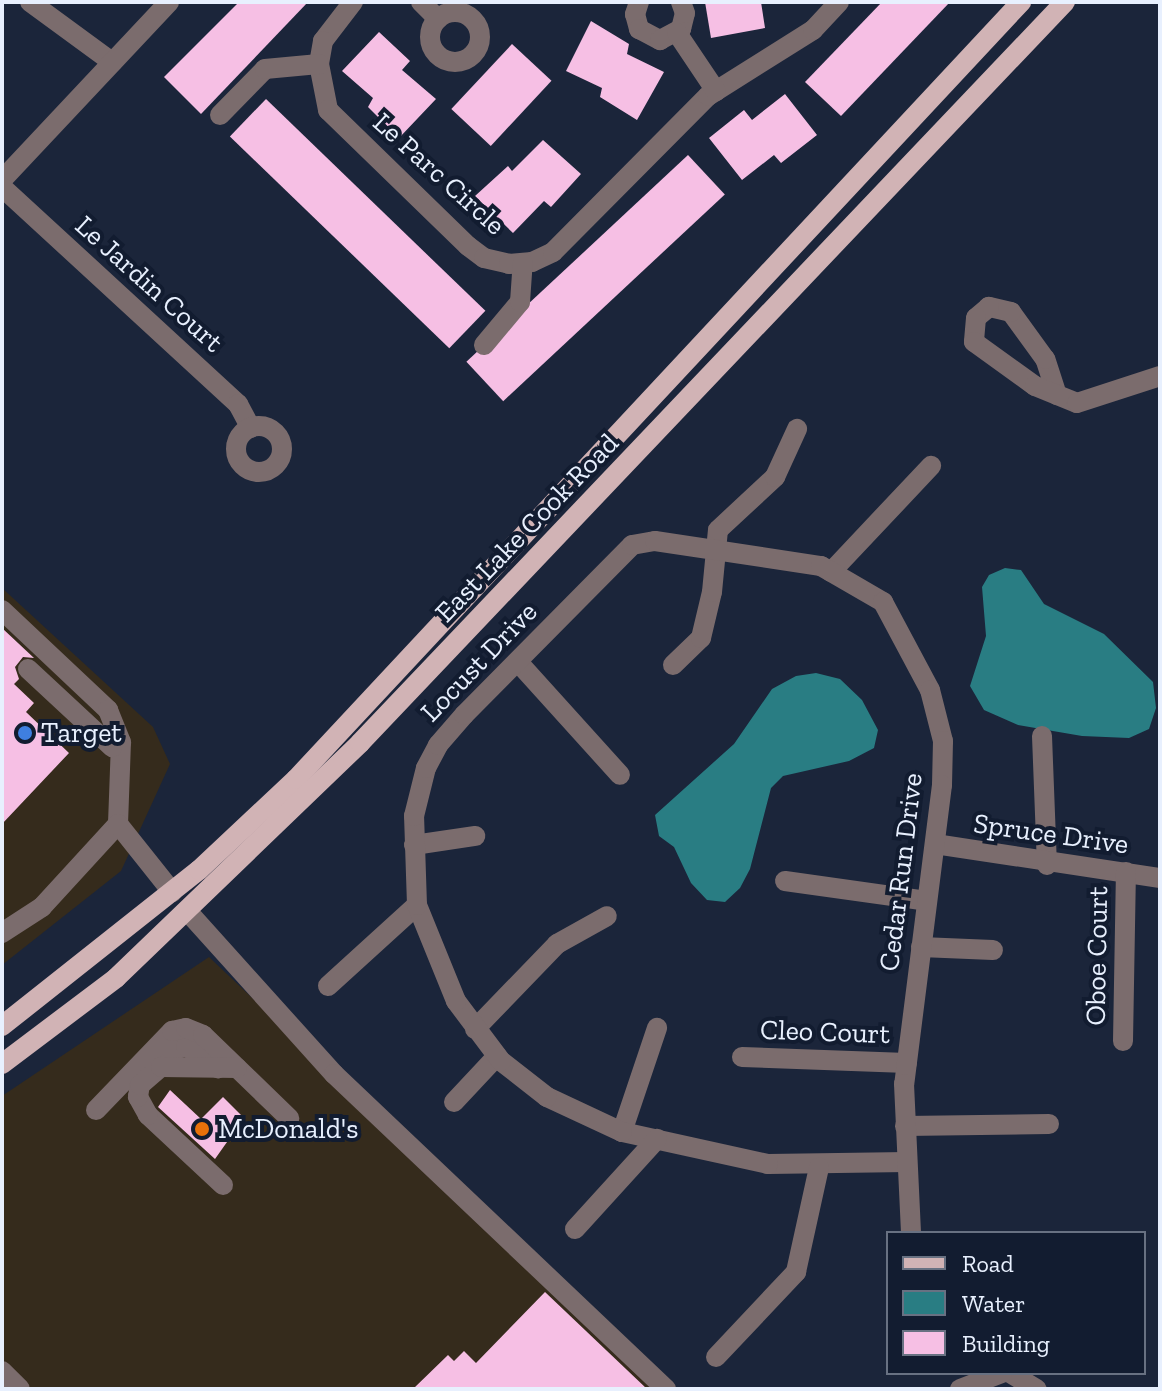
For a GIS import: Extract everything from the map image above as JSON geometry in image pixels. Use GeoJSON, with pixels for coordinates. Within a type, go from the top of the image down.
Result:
{"type":"FeatureCollection","features":[{"type":"Feature","properties":{"kind":"main road","name":"East Lake Cook Road"},"geometry":{"type":"LineString","coordinates":[[2,1026],[172,892],[296,779],[1021,2]]}},
{"type":"Feature","properties":{"kind":"main road","name":"East Lake Cook Road"},"geometry":{"type":"LineString","coordinates":[[2,1064],[116,978],[189,913],[360,743],[1065,2]]}},
{"type":"Feature","properties":{"kind":"street"},"geometry":{"type":"LineString","coordinates":[[30,2],[112,62]]}},
{"type":"Feature","properties":{"kind":"street"},"geometry":{"type":"LineString","coordinates":[[2,180],[169,2]]}},
{"type":"Feature","properties":{"kind":"street","name":"Le Parc Circle"},"geometry":{"type":"LineString","coordinates":[[353,2],[331,24],[319,64],[328,110],[484,258],[523,263],[553,252],[716,91],[813,30],[839,2]]}},
{"type":"Feature","properties":{"kind":"street"},"geometry":{"type":"LineString","coordinates":[[421,2],[438,19]]}},
{"type":"Feature","properties":{"kind":"street"},"geometry":{"type":"LineString","coordinates":[[639,2],[636,22],[645,35],[660,40],[677,33],[684,22],[681,2]]}},
{"type":"Feature","properties":{"kind":"street"},"geometry":{"type":"LineString","coordinates":[[677,33],[716,91]]}},
{"type":"Feature","properties":{"kind":"street"},"geometry":{"type":"LineString","coordinates":[[220,115],[265,69],[319,64]]}},
{"type":"Feature","properties":{"kind":"street","name":"Le Jardin Court"},"geometry":{"type":"LineString","coordinates":[[2,187],[238,404],[251,428]]}},
{"type":"Feature","properties":{"kind":"street"},"geometry":{"type":"LineString","coordinates":[[484,345],[520,302],[523,263]]}},
{"type":"Feature","properties":{"kind":"street"},"geometry":{"type":"LineString","coordinates":[[1057,395],[1045,359],[1011,312],[989,307],[976,318],[974,342],[1057,395],[1077,403],[1160,376]]}},
{"type":"Feature","properties":{"kind":"street"},"geometry":{"type":"LineString","coordinates":[[673,665],[701,638],[718,530],[775,477],[797,429]]}},
{"type":"Feature","properties":{"kind":"street"},"geometry":{"type":"LineString","coordinates":[[826,569],[931,466]]}},
{"type":"Feature","properties":{"kind":"street","name":"Locust Drive"},"geometry":{"type":"LineString","coordinates":[[826,569],[716,548],[655,541],[632,545],[438,745],[414,816],[417,905],[456,1001],[497,1056],[547,1097],[622,1132],[768,1164],[819,1167],[907,1162]]}},
{"type":"Feature","properties":{"kind":"street","name":"Cedar Run Drive"},"geometry":{"type":"LineString","coordinates":[[826,569],[883,602],[930,690],[943,741],[935,844],[907,1063],[905,1126],[911,1231]]}},
{"type":"Feature","properties":{"kind":"street"},"geometry":{"type":"LineString","coordinates":[[2,610],[108,710],[121,742],[118,824],[42,907],[2,933]]}},
{"type":"Feature","properties":{"kind":"street"},"geometry":{"type":"LineString","coordinates":[[518,662],[620,775]]}},
{"type":"Feature","properties":{"kind":"street"},"geometry":{"type":"LineString","coordinates":[[28,669],[112,747]]}},
{"type":"Feature","properties":{"kind":"street"},"geometry":{"type":"LineString","coordinates":[[1042,736],[1047,865]]}},
{"type":"Feature","properties":{"kind":"street"},"geometry":{"type":"LineString","coordinates":[[118,824],[172,892]]}},
{"type":"Feature","properties":{"kind":"street"},"geometry":{"type":"LineString","coordinates":[[414,845],[475,836]]}},
{"type":"Feature","properties":{"kind":"street","name":"Spruce Drive"},"geometry":{"type":"LineString","coordinates":[[935,844],[1047,865],[1160,878]]}},
{"type":"Feature","properties":{"kind":"street","name":"Oboe Court"},"geometry":{"type":"LineString","coordinates":[[1123,1041],[1126,872]]}},
{"type":"Feature","properties":{"kind":"street"},"geometry":{"type":"LineString","coordinates":[[785,881],[927,901]]}},
{"type":"Feature","properties":{"kind":"street"},"geometry":{"type":"LineString","coordinates":[[328,986],[417,905]]}},
{"type":"Feature","properties":{"kind":"street"},"geometry":{"type":"LineString","coordinates":[[189,913],[334,1074],[666,1389]]}},
{"type":"Feature","properties":{"kind":"street"},"geometry":{"type":"LineString","coordinates":[[475,1029],[557,944],[607,916]]}},
{"type":"Feature","properties":{"kind":"street"},"geometry":{"type":"LineString","coordinates":[[921,947],[993,950]]}},
{"type":"Feature","properties":{"kind":"street"},"geometry":{"type":"LineString","coordinates":[[96,1110],[172,1031],[186,1028],[203,1035],[227,1068],[289,1118]]}},
{"type":"Feature","properties":{"kind":"street"},"geometry":{"type":"LineString","coordinates":[[622,1132],[657,1028]]}},
{"type":"Feature","properties":{"kind":"street"},"geometry":{"type":"LineString","coordinates":[[454,1102],[497,1056]]}},
{"type":"Feature","properties":{"kind":"street","name":"Cleo Court"},"geometry":{"type":"LineString","coordinates":[[742,1057],[907,1063]]}},
{"type":"Feature","properties":{"kind":"street"},"geometry":{"type":"LineString","coordinates":[[113,1092],[220,1188],[140,1105],[140,1085],[150,1073],[161,1067],[227,1068]]}},
{"type":"Feature","properties":{"kind":"street"},"geometry":{"type":"LineString","coordinates":[[905,1126],[1049,1124]]}},
{"type":"Feature","properties":{"kind":"street"},"geometry":{"type":"LineString","coordinates":[[575,1229],[657,1139]]}},
{"type":"Feature","properties":{"kind":"street"},"geometry":{"type":"LineString","coordinates":[[716,1357],[796,1272],[819,1167]]}},
{"type":"Feature","properties":{"kind":"street"},"geometry":{"type":"LineString","coordinates":[[2,1371],[20,1389]]}},
{"type":"Feature","properties":{"kind":"street"},"geometry":{"type":"LineString","coordinates":[[960,1389],[997,1375]]}},
{"type":"Feature","properties":{"kind":"street"},"geometry":{"type":"LineString","coordinates":[[1013,1375],[1037,1389]]}},
{"type":"Feature","properties":{"kind":"shaded area"},"geometry":{"type":"Polygon","coordinates":[[[2,588],[153,727],[170,764],[121,871],[2,965],[2,588]]]}},
{"type":"Feature","properties":{"kind":"shaded area"},"geometry":{"type":"Polygon","coordinates":[[[209,957],[664,1389],[2,1389],[2,1096],[209,957]]]}},
{"type":"Feature","properties":{"kind":"water"},"geometry":{"type":"Polygon","coordinates":[[[1005,568],[1021,570],[1044,604],[1104,634],[1153,682],[1156,708],[1149,729],[1129,738],[1082,736],[1018,725],[984,710],[970,686],[986,636],[982,587],[989,575],[1005,568]]]}},
{"type":"Feature","properties":{"kind":"water"},"geometry":{"type":"Polygon","coordinates":[[[816,673],[840,679],[862,700],[878,730],[874,748],[849,761],[783,776],[771,788],[750,869],[740,888],[725,902],[707,900],[691,883],[674,847],[659,836],[655,815],[734,744],[772,689],[796,676],[816,673]]]}},
{"type":"Feature","properties":{"kind":"building"},"geometry":{"type":"Polygon","coordinates":[[[239,2],[308,2],[201,114],[164,77],[239,2]]]}},
{"type":"Feature","properties":{"kind":"building"},"geometry":{"type":"Polygon","coordinates":[[[705,2],[761,2],[765,28],[711,38],[705,2]]]}},
{"type":"Feature","properties":{"kind":"building"},"geometry":{"type":"Polygon","coordinates":[[[882,2],[950,2],[841,116],[805,82],[882,2]]]}},
{"type":"Feature","properties":{"kind":"building"},"geometry":{"type":"Polygon","coordinates":[[[591,21],[629,44],[627,54],[664,72],[637,120],[600,97],[602,88],[566,71],[591,21]]]}},
{"type":"Feature","properties":{"kind":"building"},"geometry":{"type":"Polygon","coordinates":[[[379,32],[410,61],[402,70],[436,99],[399,138],[368,107],[373,98],[342,71],[379,32]]]}},
{"type":"Feature","properties":{"kind":"building"},"geometry":{"type":"Polygon","coordinates":[[[512,44],[551,81],[491,146],[451,109],[512,44]]]}},
{"type":"Feature","properties":{"kind":"building"},"geometry":{"type":"Polygon","coordinates":[[[785,94],[817,135],[781,163],[774,155],[742,180],[709,138],[744,110],[752,120],[785,94]]]}},
{"type":"Feature","properties":{"kind":"building"},"geometry":{"type":"Polygon","coordinates":[[[266,99],[485,311],[449,348],[230,136],[266,99]]]}},
{"type":"Feature","properties":{"kind":"building"},"geometry":{"type":"Polygon","coordinates":[[[543,140],[581,174],[551,207],[544,201],[513,233],[475,196],[508,166],[512,171],[543,140]]]}},
{"type":"Feature","properties":{"kind":"building"},"geometry":{"type":"Polygon","coordinates":[[[688,155],[725,194],[503,401],[466,362],[688,155]]]}},
{"type":"Feature","properties":{"kind":"building","name":"Target"},"geometry":{"type":"Polygon","coordinates":[[[2,628],[34,658],[23,657],[15,667],[19,679],[14,684],[34,703],[26,712],[69,753],[2,824],[2,628]]]}},
{"type":"Feature","properties":{"kind":"building","name":"McDonald's"},"geometry":{"type":"Polygon","coordinates":[[[170,1090],[201,1119],[223,1097],[244,1118],[215,1159],[158,1107],[170,1090]]]}},
{"type":"Feature","properties":{"kind":"building"},"geometry":{"type":"Polygon","coordinates":[[[545,1292],[647,1389],[413,1389],[448,1355],[454,1361],[464,1351],[476,1363],[545,1292]]]}},
{"type":"Feature","properties":{"kind":"place","name":"Target"},"geometry":{"type":"Point","coordinates":[25,733]}},
{"type":"Feature","properties":{"kind":"place","name":"McDonald's"},"geometry":{"type":"Point","coordinates":[202,1129]}}]}
